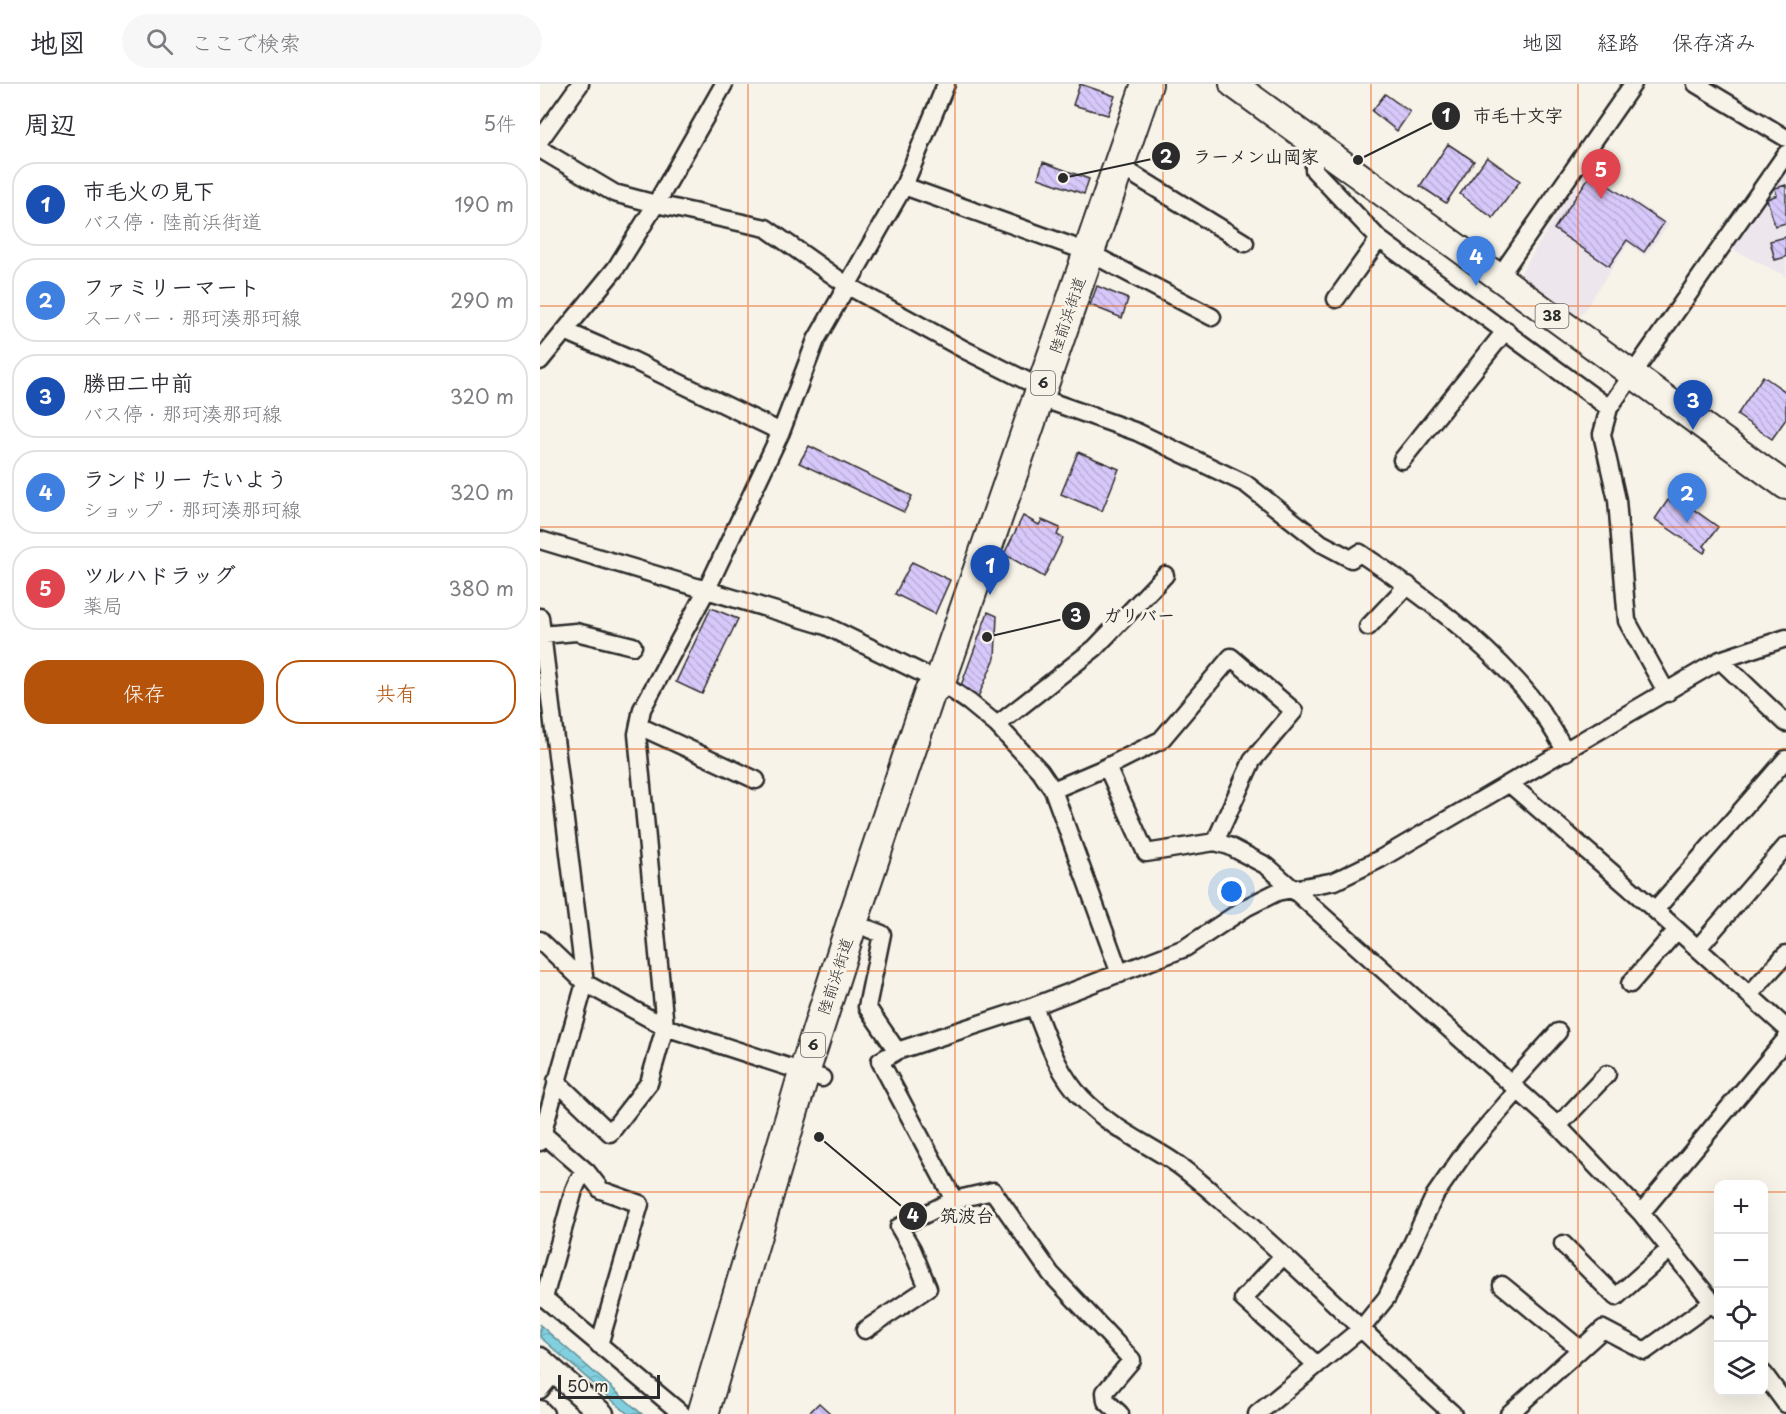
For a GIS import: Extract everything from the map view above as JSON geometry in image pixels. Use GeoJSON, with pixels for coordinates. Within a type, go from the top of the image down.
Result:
{"type":"FeatureCollection","features":[{"type":"Feature","properties":{"kind":"highway","name":"陸前浜街道"},"geometry":{"type":"LineString","coordinates":[[722,1414],[852,923],[930,692],[940,682],[1147,84]]}},
{"type":"Feature","properties":{"kind":"highway","name":"陸前浜街道"},"geometry":{"type":"LineString","coordinates":[[703,1414],[813,1076],[869,929],[944,697],[940,682]]}},
{"type":"Feature","properties":{"kind":"main road","name":"38"},"geometry":{"type":"LineString","coordinates":[[1233,84],[1786,486]]}},
{"type":"Feature","properties":{"kind":"street"},"geometry":{"type":"LineString","coordinates":[[540,140],[580,84]]}},
{"type":"Feature","properties":{"kind":"street"},"geometry":{"type":"LineString","coordinates":[[540,361],[616,268],[656,204],[724,84]]}},
{"type":"Feature","properties":{"kind":"street"},"geometry":{"type":"LineString","coordinates":[[556,1080],[610,1133],[649,1083],[665,1027],[637,735],[642,709],[706,591],[781,432],[816,340],[904,186],[946,84]]}},
{"type":"Feature","properties":{"kind":"street"},"geometry":{"type":"LineString","coordinates":[[1499,277],[1633,84]]}},
{"type":"Feature","properties":{"kind":"street"},"geometry":{"type":"LineString","coordinates":[[1696,84],[1786,138]]}},
{"type":"Feature","properties":{"kind":"street"},"geometry":{"type":"LineString","coordinates":[[1317,146],[1314,170],[1380,239],[1609,408]]}},
{"type":"Feature","properties":{"kind":"street"},"geometry":{"type":"LineString","coordinates":[[540,149],[614,193],[766,228],[848,286],[1040,392],[1137,432],[1246,484],[1321,543],[1351,559],[1360,553],[1408,585],[1455,622],[1517,681],[1552,728],[1566,752]]}},
{"type":"Feature","properties":{"kind":"street"},"geometry":{"type":"LineString","coordinates":[[1667,693],[1627,621],[1617,500],[1602,434],[1609,408],[1786,154]]}},
{"type":"Feature","properties":{"kind":"street"},"geometry":{"type":"LineString","coordinates":[[1118,165],[1245,243]]}},
{"type":"Feature","properties":{"kind":"street"},"geometry":{"type":"LineString","coordinates":[[904,186],[1088,252],[1212,317]]}},
{"type":"Feature","properties":{"kind":"street"},"geometry":{"type":"LineString","coordinates":[[1336,299],[1380,239]]}},
{"type":"Feature","properties":{"kind":"street"},"geometry":{"type":"LineString","coordinates":[[1402,460],[1506,330]]}},
{"type":"Feature","properties":{"kind":"street"},"geometry":{"type":"LineString","coordinates":[[565,331],[632,360],[781,432]]}},
{"type":"Feature","properties":{"kind":"street"},"geometry":{"type":"LineString","coordinates":[[540,540],[826,626],[940,682],[969,702],[997,725],[1040,771],[1053,790],[1120,974]]}},
{"type":"Feature","properties":{"kind":"street"},"geometry":{"type":"LineString","coordinates":[[997,725],[1095,648],[1165,575]]}},
{"type":"Feature","properties":{"kind":"street"},"geometry":{"type":"LineString","coordinates":[[1368,627],[1408,585]]}},
{"type":"Feature","properties":{"kind":"street"},"geometry":{"type":"LineString","coordinates":[[540,617],[585,983],[541,1137],[587,1172],[602,1190],[640,1204],[599,1345]]}},
{"type":"Feature","properties":{"kind":"street"},"geometry":{"type":"LineString","coordinates":[[542,634],[576,632],[633,646]]}},
{"type":"Feature","properties":{"kind":"street"},"geometry":{"type":"LineString","coordinates":[[954,1200],[880,1061],[897,1051],[1034,1006],[1185,948],[1247,907],[1277,892],[1335,881],[1371,864],[1720,660],[1786,638]]}},
{"type":"Feature","properties":{"kind":"street"},"geometry":{"type":"LineString","coordinates":[[1053,790],[1107,767],[1161,740],[1231,657],[1294,711],[1252,761],[1215,842]]}},
{"type":"Feature","properties":{"kind":"street"},"geometry":{"type":"LineString","coordinates":[[1720,660],[1786,723]]}},
{"type":"Feature","properties":{"kind":"street"},"geometry":{"type":"LineString","coordinates":[[639,726],[756,780]]}},
{"type":"Feature","properties":{"kind":"street"},"geometry":{"type":"LineString","coordinates":[[1655,910],[1786,759]]}},
{"type":"Feature","properties":{"kind":"street"},"geometry":{"type":"LineString","coordinates":[[1107,767],[1146,853],[1215,842],[1229,846],[1267,866],[1558,1126],[1641,1213],[1714,1303]]}},
{"type":"Feature","properties":{"kind":"street"},"geometry":{"type":"LineString","coordinates":[[1510,784],[1786,1028]]}},
{"type":"Feature","properties":{"kind":"street"},"geometry":{"type":"LineString","coordinates":[[1698,948],[1786,846]]}},
{"type":"Feature","properties":{"kind":"street"},"geometry":{"type":"LineString","coordinates":[[869,929],[882,934],[867,1007],[897,1051]]}},
{"type":"Feature","properties":{"kind":"street"},"geometry":{"type":"LineString","coordinates":[[1630,984],[1677,930]]}},
{"type":"Feature","properties":{"kind":"street"},"geometry":{"type":"LineString","coordinates":[[540,940],[585,983],[665,1027],[813,1076]]}},
{"type":"Feature","properties":{"kind":"street"},"geometry":{"type":"LineString","coordinates":[[1749,995],[1786,954]]}},
{"type":"Feature","properties":{"kind":"street"},"geometry":{"type":"LineString","coordinates":[[1034,1006],[1055,1059],[1081,1097],[1110,1124],[1170,1159],[1223,1201],[1453,1414]]}},
{"type":"Feature","properties":{"kind":"street"},"geometry":{"type":"LineString","coordinates":[[1257,1414],[1362,1328],[1387,1297],[1435,1196],[1467,1149],[1558,1032]]}},
{"type":"Feature","properties":{"kind":"street"},"geometry":{"type":"LineString","coordinates":[[1641,1213],[1786,1039]]}},
{"type":"Feature","properties":{"kind":"street"},"geometry":{"type":"LineString","coordinates":[[1558,1126],[1607,1074]]}},
{"type":"Feature","properties":{"kind":"street"},"geometry":{"type":"LineString","coordinates":[[587,1172],[578,1181],[574,1190],[544,1298],[682,1414]]}},
{"type":"Feature","properties":{"kind":"street"},"geometry":{"type":"LineString","coordinates":[[865,1330],[928,1288],[912,1249],[899,1227],[954,1200],[993,1191],[1051,1274],[1132,1360],[1105,1392],[1106,1401],[1120,1414]]}},
{"type":"Feature","properties":{"kind":"street"},"geometry":{"type":"LineString","coordinates":[[1563,1244],[1616,1297],[1670,1249]]}},
{"type":"Feature","properties":{"kind":"street"},"geometry":{"type":"LineString","coordinates":[[1282,1256],[1243,1299],[1317,1365]]}},
{"type":"Feature","properties":{"kind":"street"},"geometry":{"type":"LineString","coordinates":[[1502,1285],[1580,1349]]}},
{"type":"Feature","properties":{"kind":"street"},"geometry":{"type":"LineString","coordinates":[[1509,1414],[1603,1329],[1646,1352],[1714,1306]]}},
{"type":"Feature","properties":{"kind":"street"},"geometry":{"type":"LineString","coordinates":[[540,1390],[547,1366],[586,1406],[602,1414]]}},
{"type":"Feature","properties":{"kind":"street"},"geometry":{"type":"LineString","coordinates":[[1768,1379],[1786,1404]]}},
{"type":"Feature","properties":{"kind":"street"},"geometry":{"type":"LineString","coordinates":[[540,1409],[545,1414]]}},
{"type":"Feature","properties":{"kind":"shaded area"},"geometry":{"type":"Polygon","coordinates":[[[1586,168],[1669,224],[1645,256],[1628,244],[1580,317],[1520,274],[1586,168]]]}},
{"type":"Feature","properties":{"kind":"shaded area"},"geometry":{"type":"Polygon","coordinates":[[[1786,168],[1786,276],[1731,249],[1786,168]]]}},
{"type":"Feature","properties":{"kind":"water"},"geometry":{"type":"Polygon","coordinates":[[[540,1325],[642,1414],[628,1414],[540,1337],[540,1325]]]}},
{"type":"Feature","properties":{"kind":"building"},"geometry":{"type":"Polygon","coordinates":[[[1080,84],[1115,96],[1108,115],[1073,105],[1080,84]]]}},
{"type":"Feature","properties":{"kind":"building"},"geometry":{"type":"Polygon","coordinates":[[[1385,94],[1410,112],[1397,131],[1372,111],[1385,94]]]}},
{"type":"Feature","properties":{"kind":"building"},"geometry":{"type":"Polygon","coordinates":[[[1448,144],[1474,161],[1446,203],[1420,186],[1448,144]]]}},
{"type":"Feature","properties":{"kind":"building"},"geometry":{"type":"Polygon","coordinates":[[[1487,157],[1520,181],[1493,218],[1460,194],[1487,157]]]}},
{"type":"Feature","properties":{"kind":"building"},"geometry":{"type":"Polygon","coordinates":[[[1043,162],[1089,179],[1084,194],[1038,178],[1043,162]]]}},
{"type":"Feature","properties":{"kind":"building"},"geometry":{"type":"Polygon","coordinates":[[[1591,174],[1664,223],[1644,252],[1627,240],[1609,266],[1554,229],[1591,174]]]}},
{"type":"Feature","properties":{"kind":"building"},"geometry":{"type":"Polygon","coordinates":[[[1786,185],[1786,223],[1775,226],[1767,199],[1777,195],[1775,188],[1786,185]]]}},
{"type":"Feature","properties":{"kind":"building"},"geometry":{"type":"Polygon","coordinates":[[[1786,237],[1786,257],[1775,260],[1770,241],[1786,237]]]}},
{"type":"Feature","properties":{"kind":"building"},"geometry":{"type":"Polygon","coordinates":[[[1097,286],[1128,299],[1122,318],[1090,305],[1097,286]]]}},
{"type":"Feature","properties":{"kind":"building"},"geometry":{"type":"Polygon","coordinates":[[[1763,376],[1786,392],[1786,419],[1772,439],[1737,415],[1763,376]]]}},
{"type":"Feature","properties":{"kind":"building"},"geometry":{"type":"Polygon","coordinates":[[[809,446],[912,496],[904,512],[799,463],[809,446]]]}},
{"type":"Feature","properties":{"kind":"building"},"geometry":{"type":"Polygon","coordinates":[[[1078,452],[1119,469],[1102,511],[1061,494],[1078,452]]]}},
{"type":"Feature","properties":{"kind":"building"},"geometry":{"type":"Polygon","coordinates":[[[1675,496],[1718,527],[1704,546],[1707,549],[1704,553],[1655,519],[1668,500],[1671,502],[1675,496]]]}},
{"type":"Feature","properties":{"kind":"building"},"geometry":{"type":"Polygon","coordinates":[[[1023,516],[1039,525],[1042,520],[1060,528],[1057,535],[1063,538],[1044,577],[1004,554],[1023,516]]]}},
{"type":"Feature","properties":{"kind":"building"},"geometry":{"type":"Polygon","coordinates":[[[912,562],[950,580],[935,614],[895,594],[912,562]]]}},
{"type":"Feature","properties":{"kind":"building"},"geometry":{"type":"Polygon","coordinates":[[[711,608],[738,619],[702,694],[676,682],[711,608]]]}},
{"type":"Feature","properties":{"kind":"building"},"geometry":{"type":"Polygon","coordinates":[[[988,612],[997,616],[995,658],[978,697],[959,691],[988,612]]]}},
{"type":"Feature","properties":{"kind":"building"},"geometry":{"type":"Polygon","coordinates":[[[819,1403],[831,1414],[808,1414],[819,1403]]]}},
{"type":"Feature","properties":{"kind":"place","name":"市毛十文字"},"geometry":{"type":"Point","coordinates":[1358,160]}},
{"type":"Feature","properties":{"kind":"place","name":"ラーメン山岡家"},"geometry":{"type":"Point","coordinates":[1063,178]}},
{"type":"Feature","properties":{"kind":"place","name":"ツルハドラッグ"},"geometry":{"type":"Point","coordinates":[1601,199]}},
{"type":"Feature","properties":{"kind":"place","name":"ランドリー たいよう"},"geometry":{"type":"Point","coordinates":[1476,286]}},
{"type":"Feature","properties":{"kind":"place","name":"勝田二中前"},"geometry":{"type":"Point","coordinates":[1693,430]}},
{"type":"Feature","properties":{"kind":"place","name":"ファミリーマート"},"geometry":{"type":"Point","coordinates":[1687,523]}},
{"type":"Feature","properties":{"kind":"place","name":"市毛火の見下"},"geometry":{"type":"Point","coordinates":[990,595]}},
{"type":"Feature","properties":{"kind":"place","name":"ガリバー"},"geometry":{"type":"Point","coordinates":[987,637]}},
{"type":"Feature","properties":{"kind":"place","name":"筑波台"},"geometry":{"type":"Point","coordinates":[819,1137]}}]}
